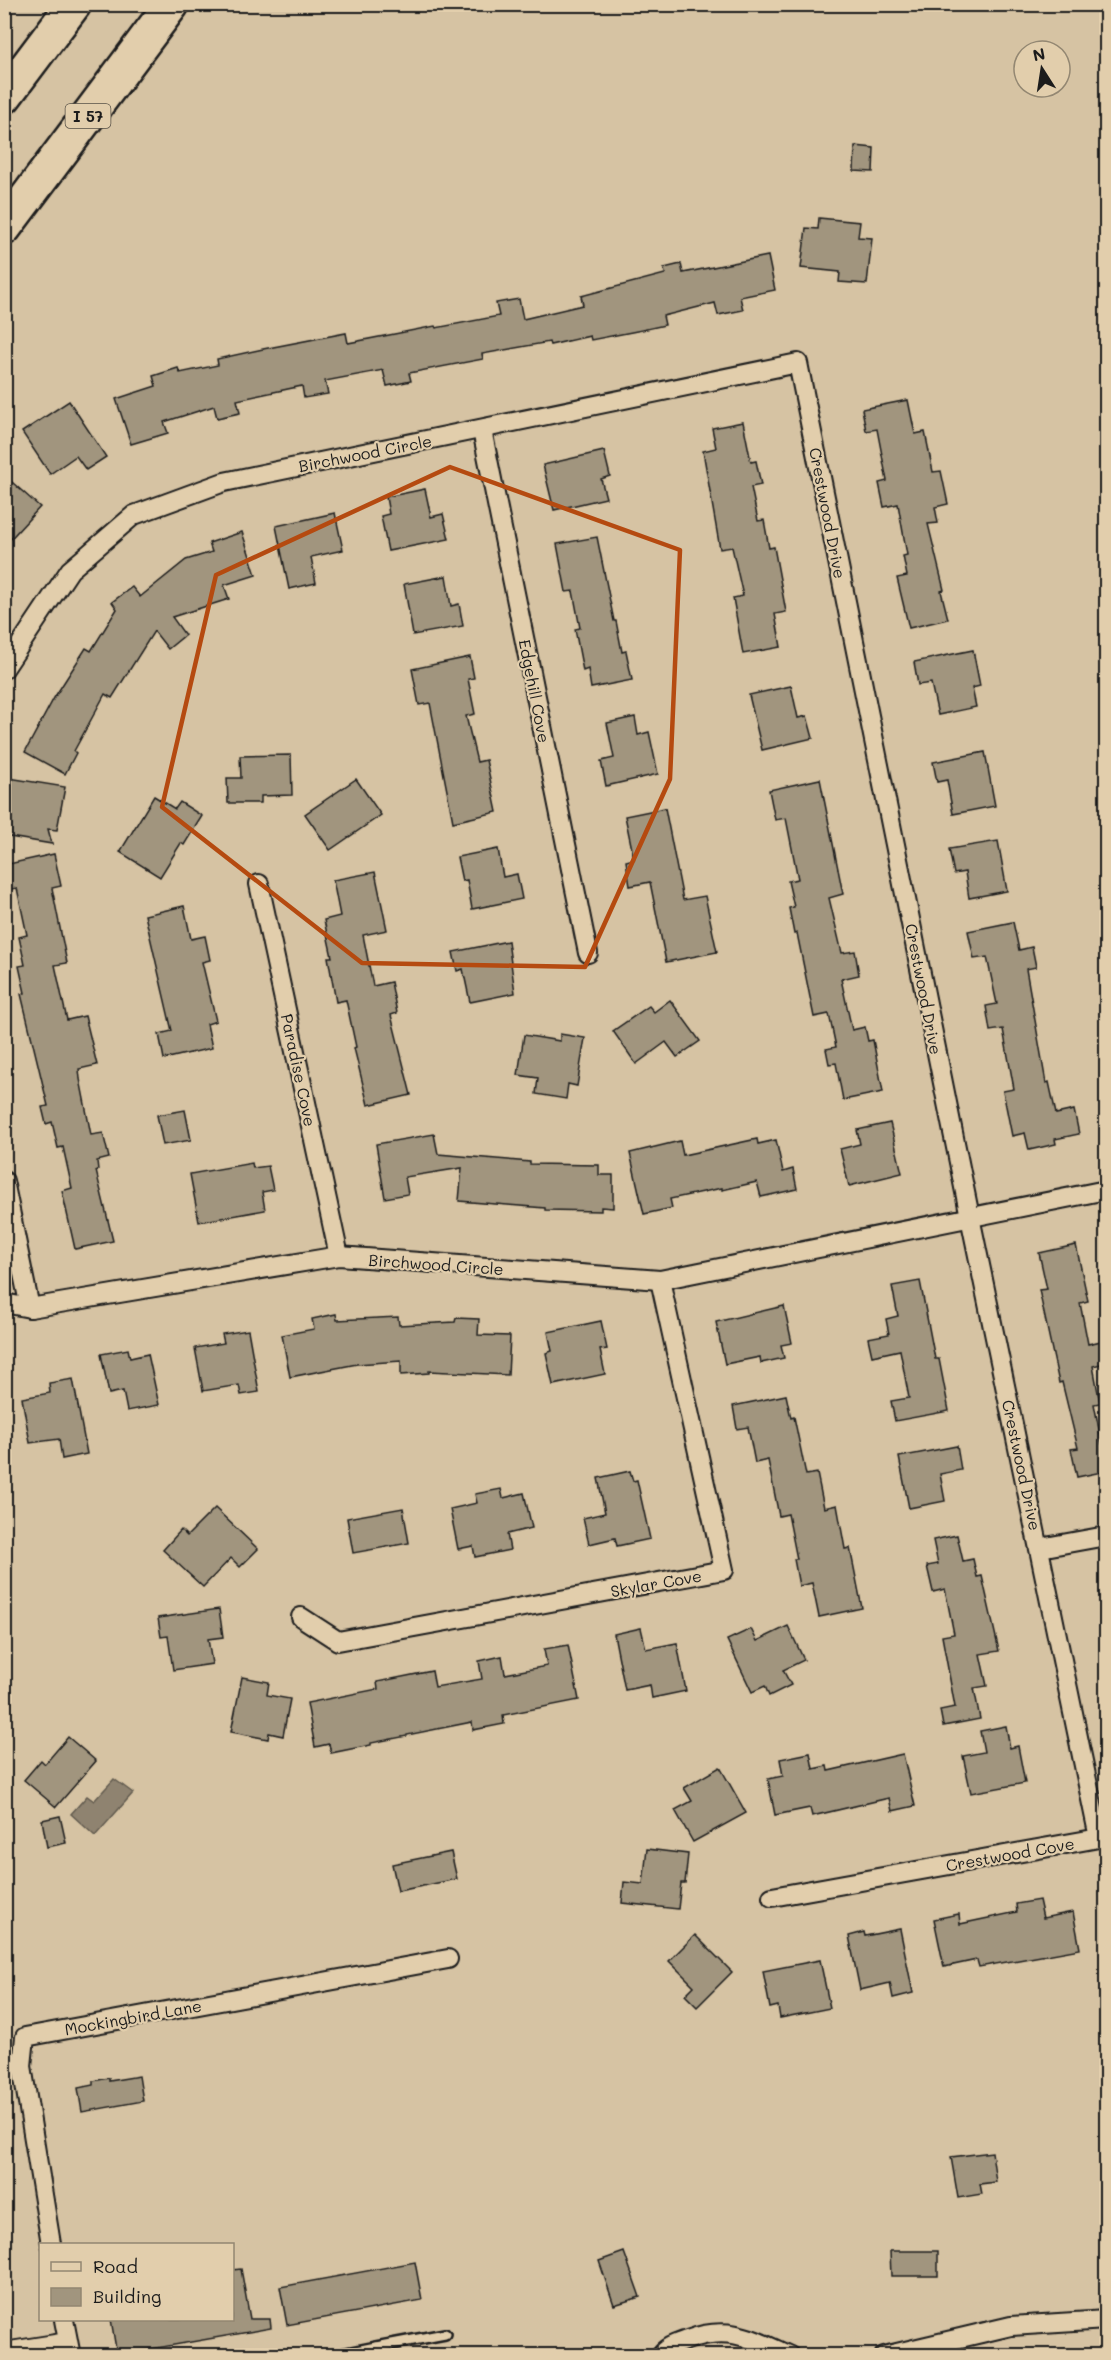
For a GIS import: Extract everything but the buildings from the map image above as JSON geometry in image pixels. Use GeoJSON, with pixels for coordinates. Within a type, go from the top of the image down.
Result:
{"type":"FeatureCollection","features":[{"type":"Feature","properties":{"kind":"highway"},"geometry":{"type":"LineString","coordinates":[[4,97],[74,4]]}},
{"type":"Feature","properties":{"kind":"highway","name":"I 57"},"geometry":{"type":"LineString","coordinates":[[4,228],[172,4]]}},
{"type":"Feature","properties":{"kind":"street","name":"Birchwood Circle"},"geometry":{"type":"LineString","coordinates":[[4,669],[70,570],[134,515],[224,482],[798,363]]}},
{"type":"Feature","properties":{"kind":"street","name":"Crestwood Drive"},"geometry":{"type":"LineString","coordinates":[[798,363],[970,1217],[1040,1548],[1107,1536]]}},
{"type":"Feature","properties":{"kind":"street","name":"Edgehill Cove"},"geometry":{"type":"LineString","coordinates":[[482,430],[588,953]]}},
{"type":"Feature","properties":{"kind":"street","name":"Paradise Cove"},"geometry":{"type":"LineString","coordinates":[[259,884],[339,1256]]}},
{"type":"Feature","properties":{"kind":"street"},"geometry":{"type":"LineString","coordinates":[[4,1181],[30,1308],[4,1303]]}},
{"type":"Feature","properties":{"kind":"street","name":"Birchwood Circle"},"geometry":{"type":"LineString","coordinates":[[30,1308],[339,1256],[660,1280],[1107,1190]]}},
{"type":"Feature","properties":{"kind":"street","name":"Skylar Cove"},"geometry":{"type":"LineString","coordinates":[[301,1617],[338,1641],[724,1570],[660,1280]]}},
{"type":"Feature","properties":{"kind":"street","name":"Crestwood Cove"},"geometry":{"type":"LineString","coordinates":[[772,1897],[1099,1838],[1040,1548]]}},
{"type":"Feature","properties":{"kind":"street","name":"Mockingbird Lane"},"geometry":{"type":"LineString","coordinates":[[51,2243],[22,2066],[25,2037],[447,1959]]}},
{"type":"Feature","properties":{"kind":"street"},"geometry":{"type":"LineString","coordinates":[[884,2355],[1011,2326],[1107,2320]]}},
{"type":"Feature","properties":{"kind":"street"},"geometry":{"type":"LineString","coordinates":[[4,2352],[69,2349],[64,2321]]}},
{"type":"Feature","properties":{"kind":"street"},"geometry":{"type":"LineString","coordinates":[[660,2355],[666,2348],[704,2333],[737,2333],[790,2355]]}},
{"type":"Feature","properties":{"kind":"lane"},"geometry":{"type":"LineString","coordinates":[[331,2355],[377,2351],[445,2334]]}},
{"type":"Feature","properties":{"kind":"highlighted area"},"geometry":{"type":"Polygon","coordinates":[[[450,467],[680,550],[670,779],[585,967],[362,963],[162,807],[216,575],[450,467]]]}},
{"type":"Feature","properties":{"kind":"shaded area"},"geometry":{"type":"Polygon","coordinates":[[[114,1779],[133,1793],[95,1836],[71,1814],[87,1796],[94,1801],[114,1779]]]}}]}
